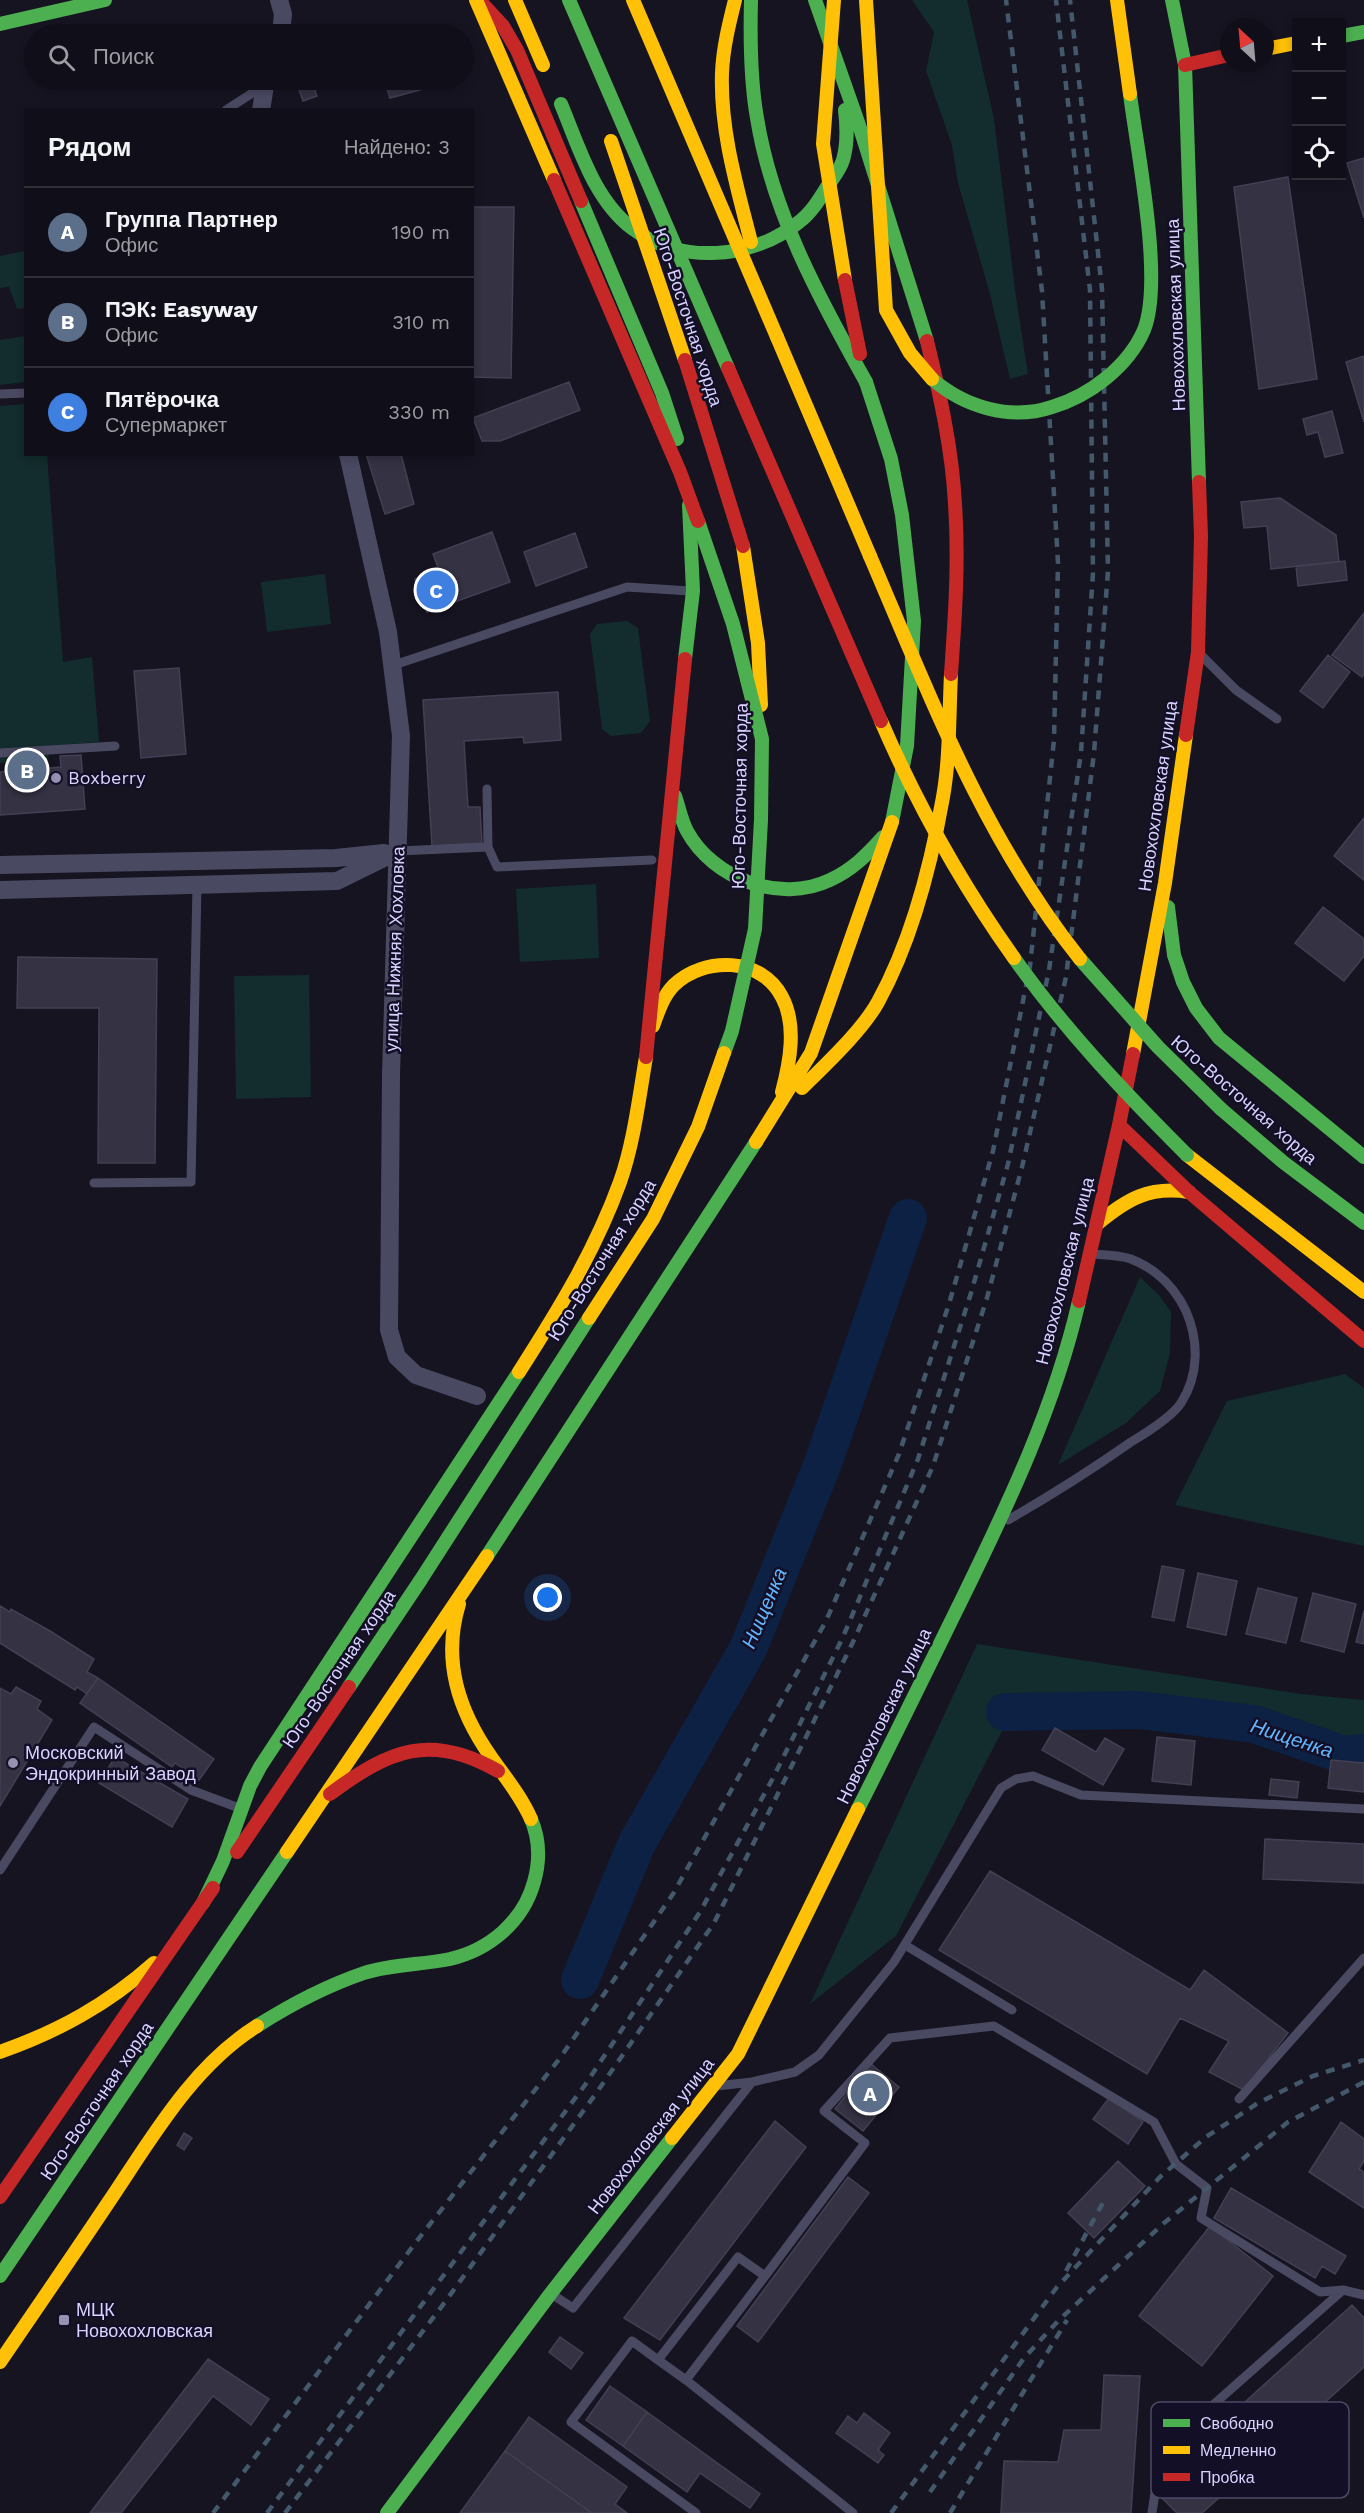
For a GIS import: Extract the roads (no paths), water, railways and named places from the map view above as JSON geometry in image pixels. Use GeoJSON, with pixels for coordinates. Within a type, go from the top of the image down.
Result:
{"type":"FeatureCollection","features":[{"type":"Feature","properties":{"kind":"main road"},"geometry":{"type":"LineString","coordinates":[[0,24],[105,0]]}},
{"type":"Feature","properties":{"kind":"main road"},"geometry":{"type":"LineString","coordinates":[[203,1903],[223,1861],[260,1767],[559,1311],[590,1254],[620,1181],[636,1117],[649,1037],[672,779],[693,591],[688,492],[676,432],[662,393],[517,50],[503,26],[477,0]]}},
{"type":"Feature","properties":{"kind":"main road"},"geometry":{"type":"LineString","coordinates":[[477,0],[695,513],[733,624],[762,740]]}},
{"type":"Feature","properties":{"kind":"main road"},"geometry":{"type":"LineString","coordinates":[[515,0],[547,74]]}},
{"type":"Feature","properties":{"kind":"main road"},"geometry":{"type":"LineString","coordinates":[[564,0],[598,101]]}},
{"type":"Feature","properties":{"kind":"main road","name":"Юго-Восточная хорда"},"geometry":{"type":"LineString","coordinates":[[569,0],[906,778],[955,866],[1008,951],[1067,1026],[1133,1101],[1187,1155],[1364,1292]]}},
{"type":"Feature","properties":{"kind":"main road","name":"Юго-Восточная хорда"},"geometry":{"type":"LineString","coordinates":[[633,0],[953,751],[997,837],[1047,916],[1102,988],[1166,1058],[1283,1162],[1364,1223]]}},
{"type":"Feature","properties":{"kind":"main road"},"geometry":{"type":"LineString","coordinates":[[735,0],[725,37],[722,74],[728,140],[750,238],[777,337]]}},
{"type":"Feature","properties":{"kind":"main road"},"geometry":{"type":"LineString","coordinates":[[751,0],[750,65],[760,136],[784,211],[829,318],[866,382]]}},
{"type":"Feature","properties":{"kind":"main road"},"geometry":{"type":"LineString","coordinates":[[776,1112],[839,1051],[877,1004],[903,946],[921,890],[943,796],[957,588],[955,503],[945,418],[924,327],[814,0]]}},
{"type":"Feature","properties":{"kind":"main road","name":"Юго-Восточная хорда"},"geometry":{"type":"LineString","coordinates":[[0,2276],[465,1590],[776,1112],[811,1053],[891,825],[907,746],[914,621],[903,515],[891,459],[866,382],[846,290],[823,144],[834,0]]}},
{"type":"Feature","properties":{"kind":"main road"},"geometry":{"type":"LineString","coordinates":[[866,0],[886,310],[900,340],[919,367],[945,390],[973,405],[1008,412],[1041,411],[1072,400],[1101,383],[1126,358],[1144,328],[1150,300],[1149,242],[1117,0]]}},
{"type":"Feature","properties":{"kind":"main road","name":"Новохохловская улица"},"geometry":{"type":"LineString","coordinates":[[387,2513],[552,2293],[738,2054],[998,1525],[1041,1424],[1070,1341],[1119,1125],[1165,883],[1198,652],[1201,536],[1185,65],[1173,0]]}},
{"type":"Feature","properties":{"kind":"main road"},"geometry":{"type":"LineString","coordinates":[[1346,35],[1364,32]]}},
{"type":"Feature","properties":{"kind":"main road"},"geometry":{"type":"LineString","coordinates":[[1274,48],[1292,45]]}},
{"type":"Feature","properties":{"kind":"main road"},"geometry":{"type":"LineString","coordinates":[[1185,65],[1220,57]]}},
{"type":"Feature","properties":{"kind":"main road"},"geometry":{"type":"LineString","coordinates":[[557,95],[598,189],[613,212],[634,230],[661,244],[694,253],[721,253],[754,247],[797,224],[842,166],[848,143],[843,81]]}},
{"type":"Feature","properties":{"kind":"main road","name":"Юго-Восточная хорда"},"geometry":{"type":"LineString","coordinates":[[0,2197],[203,1903],[420,1581],[653,1219],[698,1126],[732,1031],[754,929],[761,820],[762,740],[758,643],[743,546],[691,380],[605,124]]}},
{"type":"Feature","properties":{"kind":"main road"},"geometry":{"type":"LineString","coordinates":[[672,779],[678,813],[690,837],[708,861],[728,875],[749,885],[775,890],[802,889],[827,883],[846,873],[873,852],[891,825]]}},
{"type":"Feature","properties":{"kind":"main road"},"geometry":{"type":"LineString","coordinates":[[1165,883],[1174,955],[1183,982],[1196,1008],[1219,1038],[1364,1157]]}},
{"type":"Feature","properties":{"kind":"main road"},"geometry":{"type":"LineString","coordinates":[[649,1037],[663,1001],[675,984],[689,974],[725,963],[745,967],[762,975],[777,987],[788,1012],[790,1066],[776,1112]]}},
{"type":"Feature","properties":{"kind":"main road"},"geometry":{"type":"LineString","coordinates":[[1119,1125],[1189,1192],[1364,1341]]}},
{"type":"Feature","properties":{"kind":"main road"},"geometry":{"type":"LineString","coordinates":[[1097,1224],[1113,1211],[1139,1196],[1164,1189],[1189,1192]]}},
{"type":"Feature","properties":{"kind":"main road"},"geometry":{"type":"LineString","coordinates":[[0,2362],[159,2127],[194,2081],[234,2042],[275,2014],[335,1982],[391,1966],[450,1958],[485,1946],[513,1922],[524,1907],[531,1890],[538,1854],[532,1818],[513,1786],[479,1740],[454,1683],[450,1640],[453,1619],[465,1590]]}},
{"type":"Feature","properties":{"kind":"main road"},"geometry":{"type":"LineString","coordinates":[[326,1798],[352,1777],[379,1762],[396,1754],[432,1748],[451,1749],[477,1758],[501,1773],[513,1786]]}},
{"type":"Feature","properties":{"kind":"main road"},"geometry":{"type":"LineString","coordinates":[[0,2052],[74,2023],[106,2003],[137,1979],[176,1942]]}},
{"type":"Feature","properties":{"kind":"street"},"geometry":{"type":"LineString","coordinates":[[279,0],[283,14],[282,24]]}},
{"type":"Feature","properties":{"kind":"street"},"geometry":{"type":"LineString","coordinates":[[261,108],[264,90]]}},
{"type":"Feature","properties":{"kind":"street","name":"улица Нижняя Хохловка"},"geometry":{"type":"LineString","coordinates":[[348,456],[394,665],[401,736],[391,1074],[389,1330],[397,1357],[416,1375],[477,1396]]}},
{"type":"Feature","properties":{"kind":"street"},"geometry":{"type":"LineString","coordinates":[[0,865],[336,858],[398,851]]}},
{"type":"Feature","properties":{"kind":"street"},"geometry":{"type":"LineString","coordinates":[[0,890],[337,880],[398,851]]}},
{"type":"Feature","properties":{"kind":"lane"},"geometry":{"type":"LineString","coordinates":[[229,108],[255,90]]}},
{"type":"Feature","properties":{"kind":"lane"},"geometry":{"type":"LineString","coordinates":[[0,394],[24,393]]}},
{"type":"Feature","properties":{"kind":"lane"},"geometry":{"type":"LineString","coordinates":[[394,665],[627,587],[693,591]]}},
{"type":"Feature","properties":{"kind":"lane"},"geometry":{"type":"LineString","coordinates":[[1198,652],[1236,690],[1277,718]]}},
{"type":"Feature","properties":{"kind":"lane"},"geometry":{"type":"LineString","coordinates":[[0,753],[115,746]]}},
{"type":"Feature","properties":{"kind":"lane"},"geometry":{"type":"LineString","coordinates":[[486,789],[488,847],[498,867],[652,860]]}},
{"type":"Feature","properties":{"kind":"lane"},"geometry":{"type":"LineString","coordinates":[[398,851],[488,847]]}},
{"type":"Feature","properties":{"kind":"lane"},"geometry":{"type":"LineString","coordinates":[[94,1183],[191,1182],[197,885]]}},
{"type":"Feature","properties":{"kind":"lane"},"geometry":{"type":"LineString","coordinates":[[998,1525],[1065,1488],[1153,1428],[1180,1404],[1194,1375],[1196,1346],[1190,1320],[1179,1296],[1163,1279],[1130,1259],[1089,1254]]}},
{"type":"Feature","properties":{"kind":"lane"},"geometry":{"type":"LineString","coordinates":[[0,1870],[94,1727],[191,1790],[242,1809]]}},
{"type":"Feature","properties":{"kind":"lane"},"geometry":{"type":"LineString","coordinates":[[712,2087],[752,2082],[795,2072],[819,2055],[894,1962],[1001,1788],[1016,1779],[1033,1776],[1081,1795],[1364,1809]]}},
{"type":"Feature","properties":{"kind":"lane"},"geometry":{"type":"LineString","coordinates":[[905,1945],[1012,2010]]}},
{"type":"Feature","properties":{"kind":"lane"},"geometry":{"type":"LineString","coordinates":[[1239,2099],[1364,1958]]}},
{"type":"Feature","properties":{"kind":"lane"},"geometry":{"type":"LineString","coordinates":[[686,2380],[865,2143],[824,2111],[890,2038],[994,2026],[1154,2122],[1176,2164],[1207,2188],[1201,2218],[1320,2292],[1342,2290],[1364,2295]]}},
{"type":"Feature","properties":{"kind":"lane"},"geometry":{"type":"LineString","coordinates":[[552,2293],[573,2308],[752,2082]]}},
{"type":"Feature","properties":{"kind":"lane"},"geometry":{"type":"LineString","coordinates":[[658,2360],[738,2258],[765,2276]]}},
{"type":"Feature","properties":{"kind":"lane"},"geometry":{"type":"LineString","coordinates":[[1216,2402],[1342,2290]]}},
{"type":"Feature","properties":{"kind":"lane"},"geometry":{"type":"LineString","coordinates":[[696,2513],[571,2422],[632,2341],[686,2380],[853,2513]]}},
{"type":"Feature","properties":{"kind":"lane"},"geometry":{"type":"LineString","coordinates":[[1152,2513],[1154,2498]]}},
{"type":"Feature","properties":{"kind":"waterway","name":"Нищенка"},"geometry":{"type":"LineString","coordinates":[[580,1980],[637,1843],[748,1649],[823,1463],[908,1218]]}},
{"type":"Feature","properties":{"kind":"waterway","name":"Нищенка"},"geometry":{"type":"LineString","coordinates":[[1005,1712],[1140,1710],[1254,1724],[1344,1755],[1364,1753]]}},
{"type":"Feature","properties":{"kind":"railway"},"geometry":{"type":"LineString","coordinates":[[213,2513],[416,2242],[560,2058],[673,1894],[826,1621],[899,1454],[949,1304],[993,1151],[1030,966],[1054,740],[1058,563],[1042,291],[1006,0]]}},
{"type":"Feature","properties":{"kind":"railway"},"geometry":{"type":"LineString","coordinates":[[267,2513],[585,2085],[700,1912],[773,1778],[843,1637],[918,1459],[971,1293],[1008,1164],[1049,970],[1081,753],[1093,573],[1090,290],[1056,0]]}},
{"type":"Feature","properties":{"kind":"railway"},"geometry":{"type":"LineString","coordinates":[[285,2513],[445,2302],[597,2092],[714,1923],[853,1642],[933,1466],[987,1298],[1022,1167],[1066,977],[1094,753],[1108,571],[1102,289],[1070,0]]}},
{"type":"Feature","properties":{"kind":"railway"},"geometry":{"type":"LineString","coordinates":[[891,2513],[1057,2287],[1160,2177],[1206,2137],[1258,2103],[1313,2076],[1364,2060]]}},
{"type":"Feature","properties":{"kind":"railway"},"geometry":{"type":"LineString","coordinates":[[930,2492],[1024,2358],[1059,2320],[1164,2223],[1288,2122],[1364,2082]]}},
{"type":"Feature","properties":{"kind":"railway"},"geometry":{"type":"LineString","coordinates":[[1066,2271],[1106,2197]]}},
{"type":"Feature","properties":{"kind":"railway"},"geometry":{"type":"LineString","coordinates":[[950,2513],[1067,2320]]}},
{"type":"Feature","properties":{"kind":"place","name":"Пятёрочка"},"geometry":{"type":"Point","coordinates":[436,590]}},
{"type":"Feature","properties":{"kind":"place","name":"ПЭК: Easyway"},"geometry":{"type":"Point","coordinates":[27,770]}},
{"type":"Feature","properties":{"kind":"place","name":"Boxberry"},"geometry":{"type":"Point","coordinates":[56,778]}},
{"type":"Feature","properties":{"kind":"place","name":"Московский Эндокринный Завод"},"geometry":{"type":"Point","coordinates":[13,1763]}},
{"type":"Feature","properties":{"kind":"place","name":"Группа Партнер"},"geometry":{"type":"Point","coordinates":[870,2093]}},
{"type":"Feature","properties":{"kind":"place","name":"МЦК Новохохловская"},"geometry":{"type":"Point","coordinates":[64,2320]}}]}
